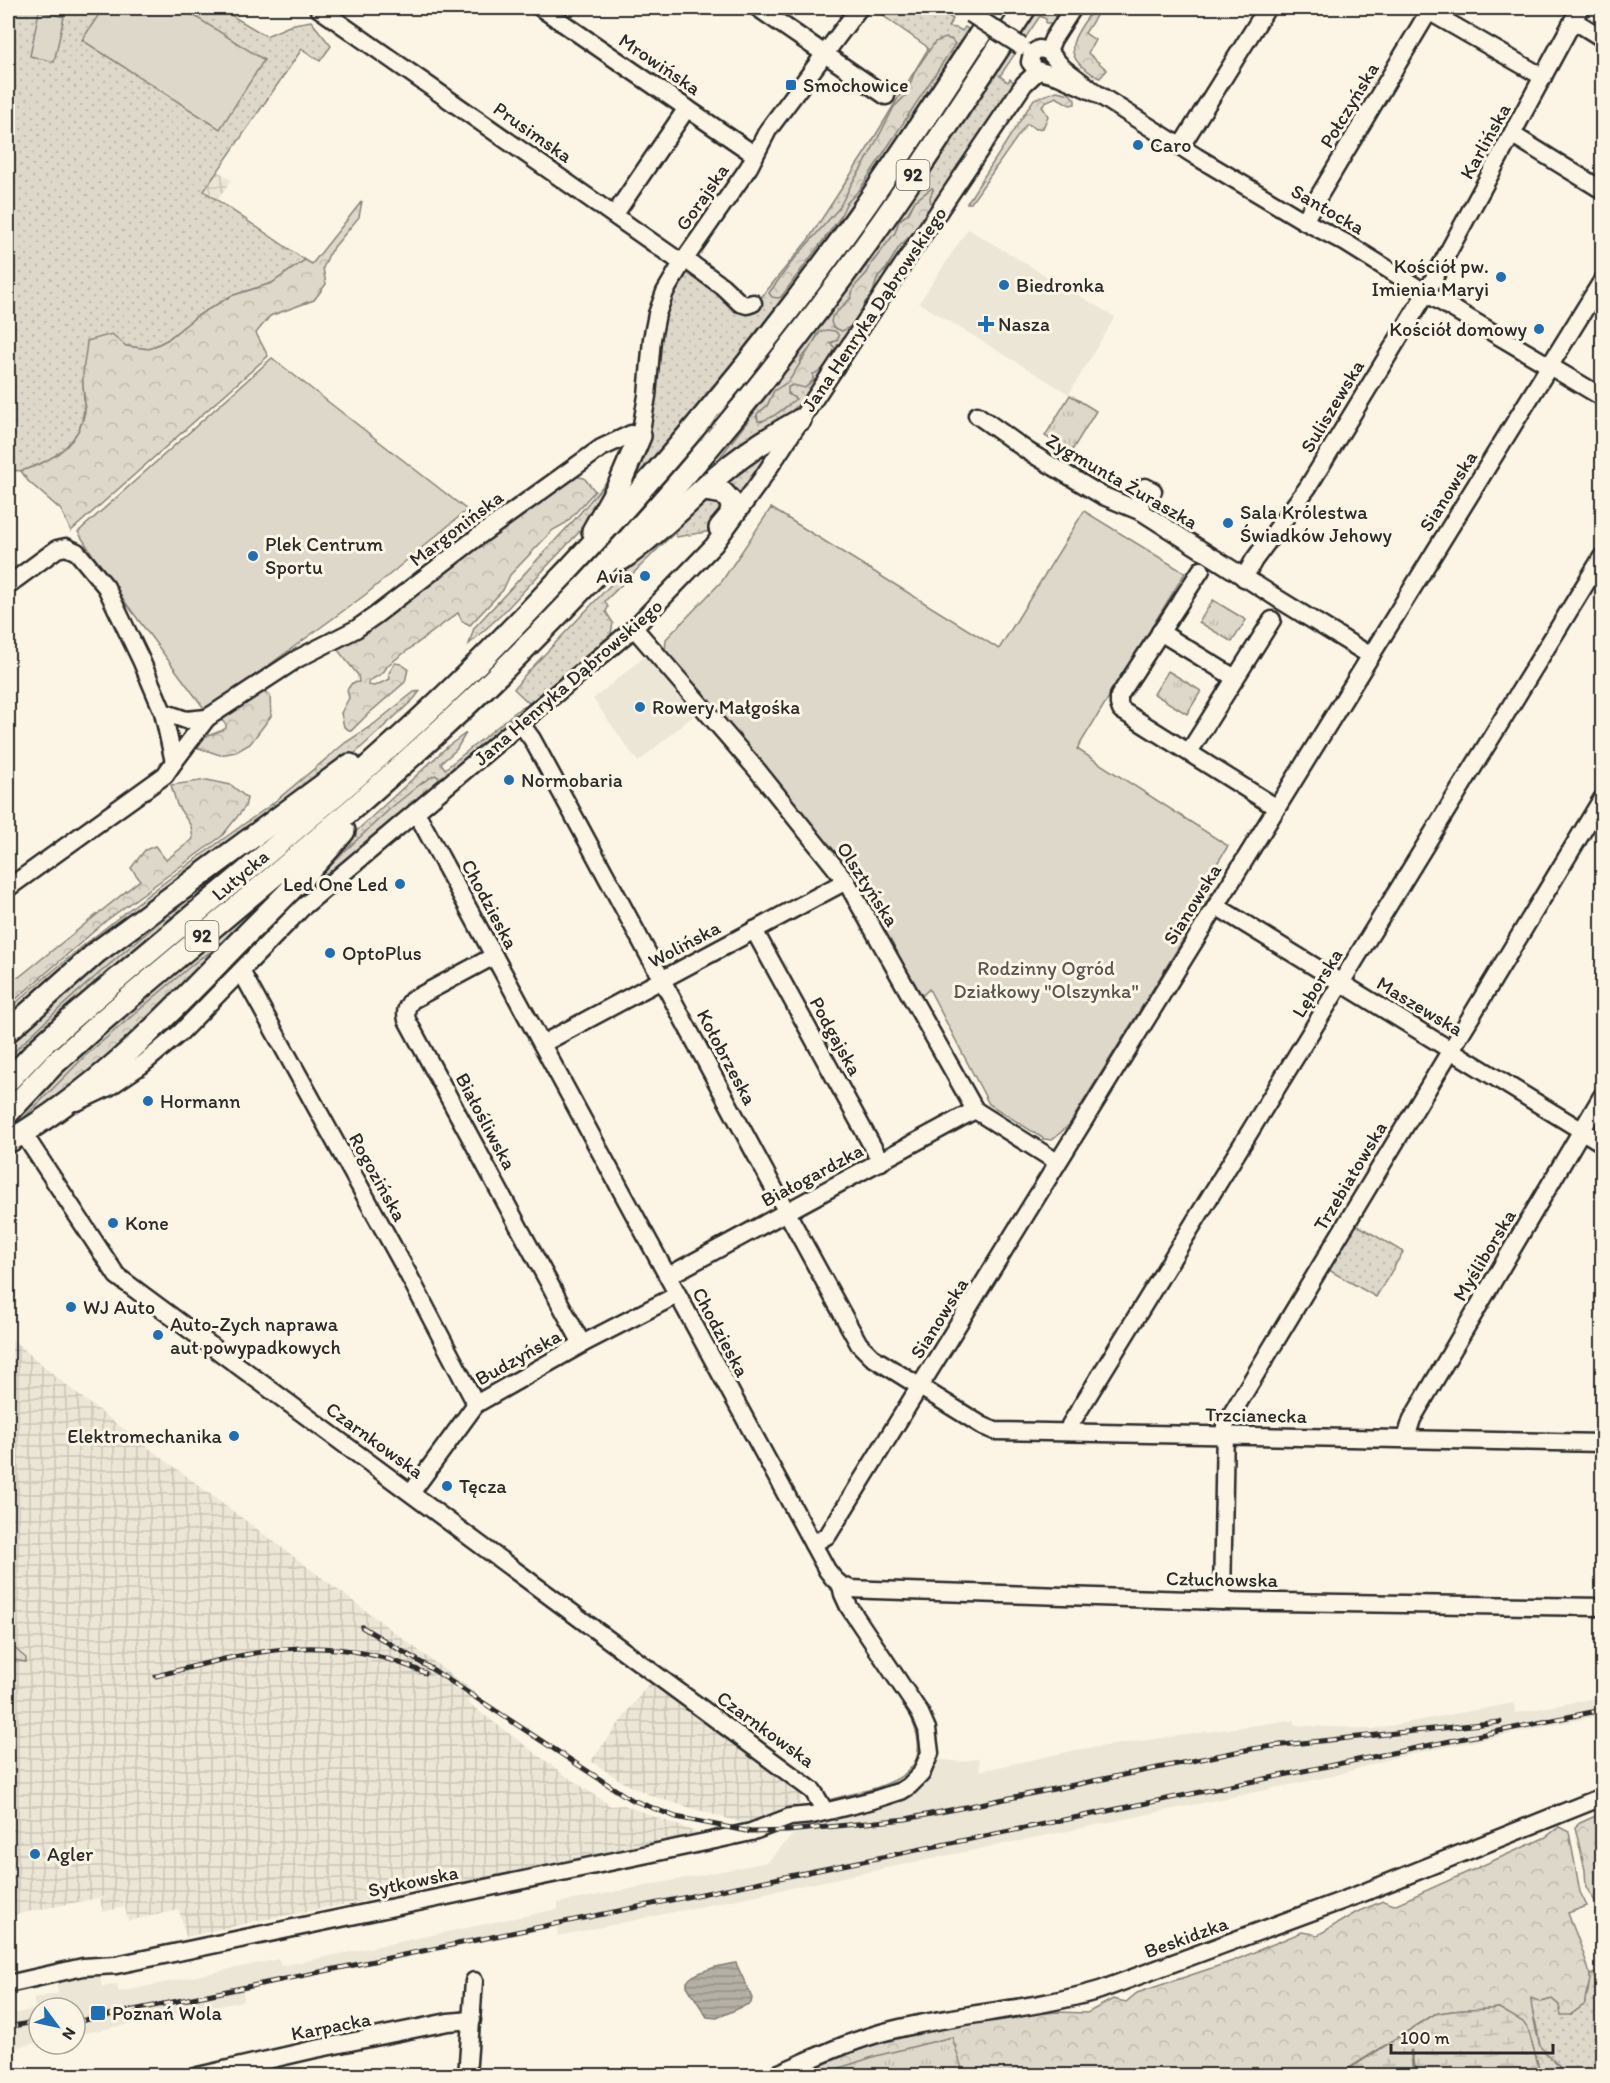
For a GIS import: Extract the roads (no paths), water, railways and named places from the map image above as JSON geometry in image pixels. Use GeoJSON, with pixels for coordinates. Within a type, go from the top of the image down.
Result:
{"type":"FeatureCollection","features":[{"type":"Feature","properties":{"kind":"main road","name":"92"},"geometry":{"type":"LineString","coordinates":[[447,693],[573,565],[675,452],[767,339],[860,214],[997,8]]}},
{"type":"Feature","properties":{"kind":"main road","name":"92"},"geometry":{"type":"LineString","coordinates":[[382,784],[485,688],[590,582],[685,476],[808,324],[888,213],[1025,8]]}},
{"type":"Feature","properties":{"kind":"main road"},"geometry":{"type":"LineString","coordinates":[[590,582],[643,545],[720,473],[800,420]]}},
{"type":"Feature","properties":{"kind":"main road"},"geometry":{"type":"LineString","coordinates":[[573,565],[620,483],[640,436]]}},
{"type":"Feature","properties":{"kind":"main road"},"geometry":{"type":"LineString","coordinates":[[704,490],[723,493],[733,504],[730,516],[720,528]]}},
{"type":"Feature","properties":{"kind":"main road"},"geometry":{"type":"LineString","coordinates":[[8,1031],[60,983],[118,935],[447,693]]}},
{"type":"Feature","properties":{"kind":"main road","name":"Lutycka"},"geometry":{"type":"LineString","coordinates":[[8,1081],[72,1018],[338,792],[447,693]]}},
{"type":"Feature","properties":{"kind":"main road"},"geometry":{"type":"LineString","coordinates":[[15,1138],[59,1110],[117,1064],[160,1024],[339,838],[382,784]]}},
{"type":"Feature","properties":{"kind":"main road","name":"Lutycka"},"geometry":{"type":"LineString","coordinates":[[8,1113],[53,1065],[95,1027],[382,784]]}},
{"type":"Feature","properties":{"kind":"street","name":"Prusimska"},"geometry":{"type":"LineString","coordinates":[[318,8],[722,286],[740,303],[747,305],[753,303]]}},
{"type":"Feature","properties":{"kind":"street","name":"Mrowińska"},"geometry":{"type":"LineString","coordinates":[[541,8],[755,155]]}},
{"type":"Feature","properties":{"kind":"street"},"geometry":{"type":"LineString","coordinates":[[758,8],[886,96]]}},
{"type":"Feature","properties":{"kind":"street","name":"Gorajska"},"geometry":{"type":"LineString","coordinates":[[640,436],[647,396],[652,339],[657,314],[665,292],[687,264],[749,167],[768,130],[859,8]]}},
{"type":"Feature","properties":{"kind":"street"},"geometry":{"type":"LineString","coordinates":[[1040,71],[1031,65],[1038,52],[1050,45],[1074,8]]}},
{"type":"Feature","properties":{"kind":"street"},"geometry":{"type":"LineString","coordinates":[[1181,146],[1267,8]]}},
{"type":"Feature","properties":{"kind":"street"},"geometry":{"type":"LineString","coordinates":[[1426,9],[1544,77]]}},
{"type":"Feature","properties":{"kind":"street","name":"Połczyńska"},"geometry":{"type":"LineString","coordinates":[[1304,220],[1426,9]]}},
{"type":"Feature","properties":{"kind":"street","name":"Santocka"},"geometry":{"type":"LineString","coordinates":[[966,11],[1038,52],[1096,93],[1181,146],[1602,397]]}},
{"type":"Feature","properties":{"kind":"street"},"geometry":{"type":"LineString","coordinates":[[1577,14],[1602,38]]}},
{"type":"Feature","properties":{"kind":"street","name":"Karlińska"},"geometry":{"type":"LineString","coordinates":[[1426,293],[1577,14]]}},
{"type":"Feature","properties":{"kind":"street","name":"Santocka"},"geometry":{"type":"LineString","coordinates":[[1040,71],[1096,93]]}},
{"type":"Feature","properties":{"kind":"street","name":"Jana Henryka Dąbrowskiego"},"geometry":{"type":"LineString","coordinates":[[59,1110],[109,1087],[143,1064],[188,1026],[303,907],[634,628],[714,545],[745,504],[1024,84],[1040,71]]}},
{"type":"Feature","properties":{"kind":"street"},"geometry":{"type":"LineString","coordinates":[[615,214],[687,108]]}},
{"type":"Feature","properties":{"kind":"street"},"geometry":{"type":"LineString","coordinates":[[1513,135],[1602,190]]}},
{"type":"Feature","properties":{"kind":"street","name":"Sianowska"},"geometry":{"type":"LineString","coordinates":[[813,1544],[828,1535],[921,1387],[1057,1162],[1602,281]]}},
{"type":"Feature","properties":{"kind":"street","name":"Suliszewska"},"geometry":{"type":"LineString","coordinates":[[1244,578],[1308,487],[1426,293]]}},
{"type":"Feature","properties":{"kind":"street","name":"Zygmunta Żuraszka"},"geometry":{"type":"LineString","coordinates":[[977,415],[1029,452],[1101,495],[1142,512],[1371,656]]}},
{"type":"Feature","properties":{"kind":"street","name":"Margonińska"},"geometry":{"type":"LineString","coordinates":[[8,888],[165,775],[207,718],[297,659],[342,637],[369,620],[476,538],[601,448],[631,434],[640,436]]}},
{"type":"Feature","properties":{"kind":"street"},"geometry":{"type":"LineString","coordinates":[[1142,512],[1139,498],[1145,487],[1153,491]]}},
{"type":"Feature","properties":{"kind":"street"},"geometry":{"type":"LineString","coordinates":[[8,585],[52,552],[66,547],[77,552],[106,587],[141,660],[163,712],[174,762]]}},
{"type":"Feature","properties":{"kind":"street","name":"Lęborska"},"geometry":{"type":"LineString","coordinates":[[1069,1432],[1070,1425],[1602,557]]}},
{"type":"Feature","properties":{"kind":"street"},"geometry":{"type":"LineString","coordinates":[[1201,570],[1119,696],[1119,704],[1121,710],[1277,808]]}},
{"type":"Feature","properties":{"kind":"street"},"geometry":{"type":"LineString","coordinates":[[1189,752],[1272,620]]}},
{"type":"Feature","properties":{"kind":"street","name":"Olsztyńska"},"geometry":{"type":"LineString","coordinates":[[634,628],[757,770],[846,881],[975,1110],[1057,1162]]}},
{"type":"Feature","properties":{"kind":"street"},"geometry":{"type":"LineString","coordinates":[[1160,632],[1235,678]]}},
{"type":"Feature","properties":{"kind":"street"},"geometry":{"type":"LineString","coordinates":[[163,712],[186,720],[207,718]]}},
{"type":"Feature","properties":{"kind":"street","name":"Kołobrzeska"},"geometry":{"type":"LineString","coordinates":[[521,724],[532,739],[663,979],[786,1214],[863,1350],[921,1387]]}},
{"type":"Feature","properties":{"kind":"street","name":"Trzebiatowska"},"geometry":{"type":"LineString","coordinates":[[1222,1601],[1225,1425],[1602,799]]}},
{"type":"Feature","properties":{"kind":"street","name":"Chodzieska"},"geometry":{"type":"LineString","coordinates":[[416,812],[827,1570],[841,1585],[849,1607],[924,1721],[929,1737],[930,1753],[921,1774],[901,1791],[825,1811]]}},
{"type":"Feature","properties":{"kind":"street","name":"Wolińska"},"geometry":{"type":"LineString","coordinates":[[542,1044],[846,881]]}},
{"type":"Feature","properties":{"kind":"street","name":"Maszewska"},"geometry":{"type":"LineString","coordinates":[[1216,906],[1602,1143]]}},
{"type":"Feature","properties":{"kind":"street","name":"Podgajska"},"geometry":{"type":"LineString","coordinates":[[754,930],[881,1162]]}},
{"type":"Feature","properties":{"kind":"street","name":"Białośliwska"},"geometry":{"type":"LineString","coordinates":[[494,956],[412,1000],[407,1005],[405,1013],[412,1031],[582,1344]]}},
{"type":"Feature","properties":{"kind":"street","name":"Rogozińska"},"geometry":{"type":"LineString","coordinates":[[241,971],[476,1404]]}},
{"type":"Feature","properties":{"kind":"street","name":"Myśliborska"},"geometry":{"type":"LineString","coordinates":[[1406,1438],[1412,1419],[1602,1096]]}},
{"type":"Feature","properties":{"kind":"street","name":"Białogardzka"},"geometry":{"type":"LineString","coordinates":[[668,1276],[975,1110]]}},
{"type":"Feature","properties":{"kind":"street","name":"Czarnkowska"},"geometry":{"type":"LineString","coordinates":[[15,1138],[117,1276],[813,1791],[825,1811]]}},
{"type":"Feature","properties":{"kind":"street","name":"Budzyńska"},"geometry":{"type":"LineString","coordinates":[[411,1493],[476,1404],[582,1344],[677,1295]]}},
{"type":"Feature","properties":{"kind":"street","name":"Trzcianecka"},"geometry":{"type":"LineString","coordinates":[[921,1387],[983,1426],[995,1431],[1602,1443]]}},
{"type":"Feature","properties":{"kind":"street","name":"Człuchowska"},"geometry":{"type":"LineString","coordinates":[[841,1585],[874,1590],[1222,1601],[1602,1607]]}},
{"type":"Feature","properties":{"kind":"street","name":"Beskidzka"},"geometry":{"type":"LineString","coordinates":[[772,2076],[854,2041],[893,2029],[1040,2005],[1100,1990],[1360,1894],[1602,1797]]}},
{"type":"Feature","properties":{"kind":"street","name":"Sytkowska"},"geometry":{"type":"LineString","coordinates":[[8,1984],[82,1966],[116,1965],[715,1840],[751,1832],[790,1817],[825,1811]]}},
{"type":"Feature","properties":{"kind":"street"},"geometry":{"type":"LineString","coordinates":[[467,2076],[474,1981]]}},
{"type":"Feature","properties":{"kind":"street","name":"Karpacka"},"geometry":{"type":"LineString","coordinates":[[198,2076],[257,2069],[448,2022],[472,2020]]}},
{"type":"Feature","properties":{"kind":"waterway"},"geometry":{"type":"LineString","coordinates":[[1411,2051],[1413,2066],[1419,2076]]}},
{"type":"Feature","properties":{"kind":"railway"},"geometry":{"type":"LineString","coordinates":[[362,1627],[435,1671],[630,1799],[676,1817],[751,1832],[788,1831],[906,1819],[1251,1749],[1281,1745]]}},
{"type":"Feature","properties":{"kind":"railway"},"geometry":{"type":"LineString","coordinates":[[156,1676],[258,1652],[322,1648],[355,1651],[389,1659],[425,1673]]}},
{"type":"Feature","properties":{"kind":"railway"},"geometry":{"type":"LineString","coordinates":[[87,2020],[1602,1710]]}},
{"type":"Feature","properties":{"kind":"railway"},"geometry":{"type":"LineString","coordinates":[[1273,1746],[1500,1722]]}},
{"type":"Feature","properties":{"kind":"railway"},"geometry":{"type":"LineString","coordinates":[[8,2027],[27,2023]]}},
{"type":"Feature","properties":{"kind":"place","name":"Smochowice"},"geometry":{"type":"Point","coordinates":[791,85]}},
{"type":"Feature","properties":{"kind":"place","name":"Caro"},"geometry":{"type":"Point","coordinates":[1138,145]}},
{"type":"Feature","properties":{"kind":"place","name":"Kościół pw. Imienia Maryi"},"geometry":{"type":"Point","coordinates":[1501,277]}},
{"type":"Feature","properties":{"kind":"place","name":"Biedronka"},"geometry":{"type":"Point","coordinates":[1004,285]}},
{"type":"Feature","properties":{"kind":"place","name":"Nasza"},"geometry":{"type":"Point","coordinates":[986,324]}},
{"type":"Feature","properties":{"kind":"place","name":"Kościół domowy"},"geometry":{"type":"Point","coordinates":[1539,329]}},
{"type":"Feature","properties":{"kind":"place","name":"Sala Królestwa Świadków Jehowy"},"geometry":{"type":"Point","coordinates":[1228,523]}},
{"type":"Feature","properties":{"kind":"place","name":"Plek Centrum Sportu"},"geometry":{"type":"Point","coordinates":[253,556]}},
{"type":"Feature","properties":{"kind":"place","name":"Avia"},"geometry":{"type":"Point","coordinates":[645,576]}},
{"type":"Feature","properties":{"kind":"place","name":"Rowery Małgośka"},"geometry":{"type":"Point","coordinates":[640,707]}},
{"type":"Feature","properties":{"kind":"place","name":"Normobaria"},"geometry":{"type":"Point","coordinates":[509,780]}},
{"type":"Feature","properties":{"kind":"place","name":"Led One Led"},"geometry":{"type":"Point","coordinates":[400,884]}},
{"type":"Feature","properties":{"kind":"place","name":"OptoPlus"},"geometry":{"type":"Point","coordinates":[330,953]}},
{"type":"Feature","properties":{"kind":"place","name":"Hormann"},"geometry":{"type":"Point","coordinates":[148,1101]}},
{"type":"Feature","properties":{"kind":"place","name":"Kone"},"geometry":{"type":"Point","coordinates":[113,1223]}},
{"type":"Feature","properties":{"kind":"place","name":"WJ Auto"},"geometry":{"type":"Point","coordinates":[71,1307]}},
{"type":"Feature","properties":{"kind":"place","name":"Auto-Zych naprawa aut powypadkowych"},"geometry":{"type":"Point","coordinates":[158,1335]}},
{"type":"Feature","properties":{"kind":"place","name":"Elektromechanika"},"geometry":{"type":"Point","coordinates":[234,1436]}},
{"type":"Feature","properties":{"kind":"place","name":"Tęcza"},"geometry":{"type":"Point","coordinates":[447,1486]}},
{"type":"Feature","properties":{"kind":"place","name":"Agler"},"geometry":{"type":"Point","coordinates":[35,1854]}},
{"type":"Feature","properties":{"kind":"place","name":"Poznań Wola"},"geometry":{"type":"Point","coordinates":[98,2013]}},
{"type":"Feature","properties":{"kind":"park label","name":"Rodzinny Ogród Działkowy \"Olszynka\""},"geometry":{"type":"Point","coordinates":[1046,980]}}]}
